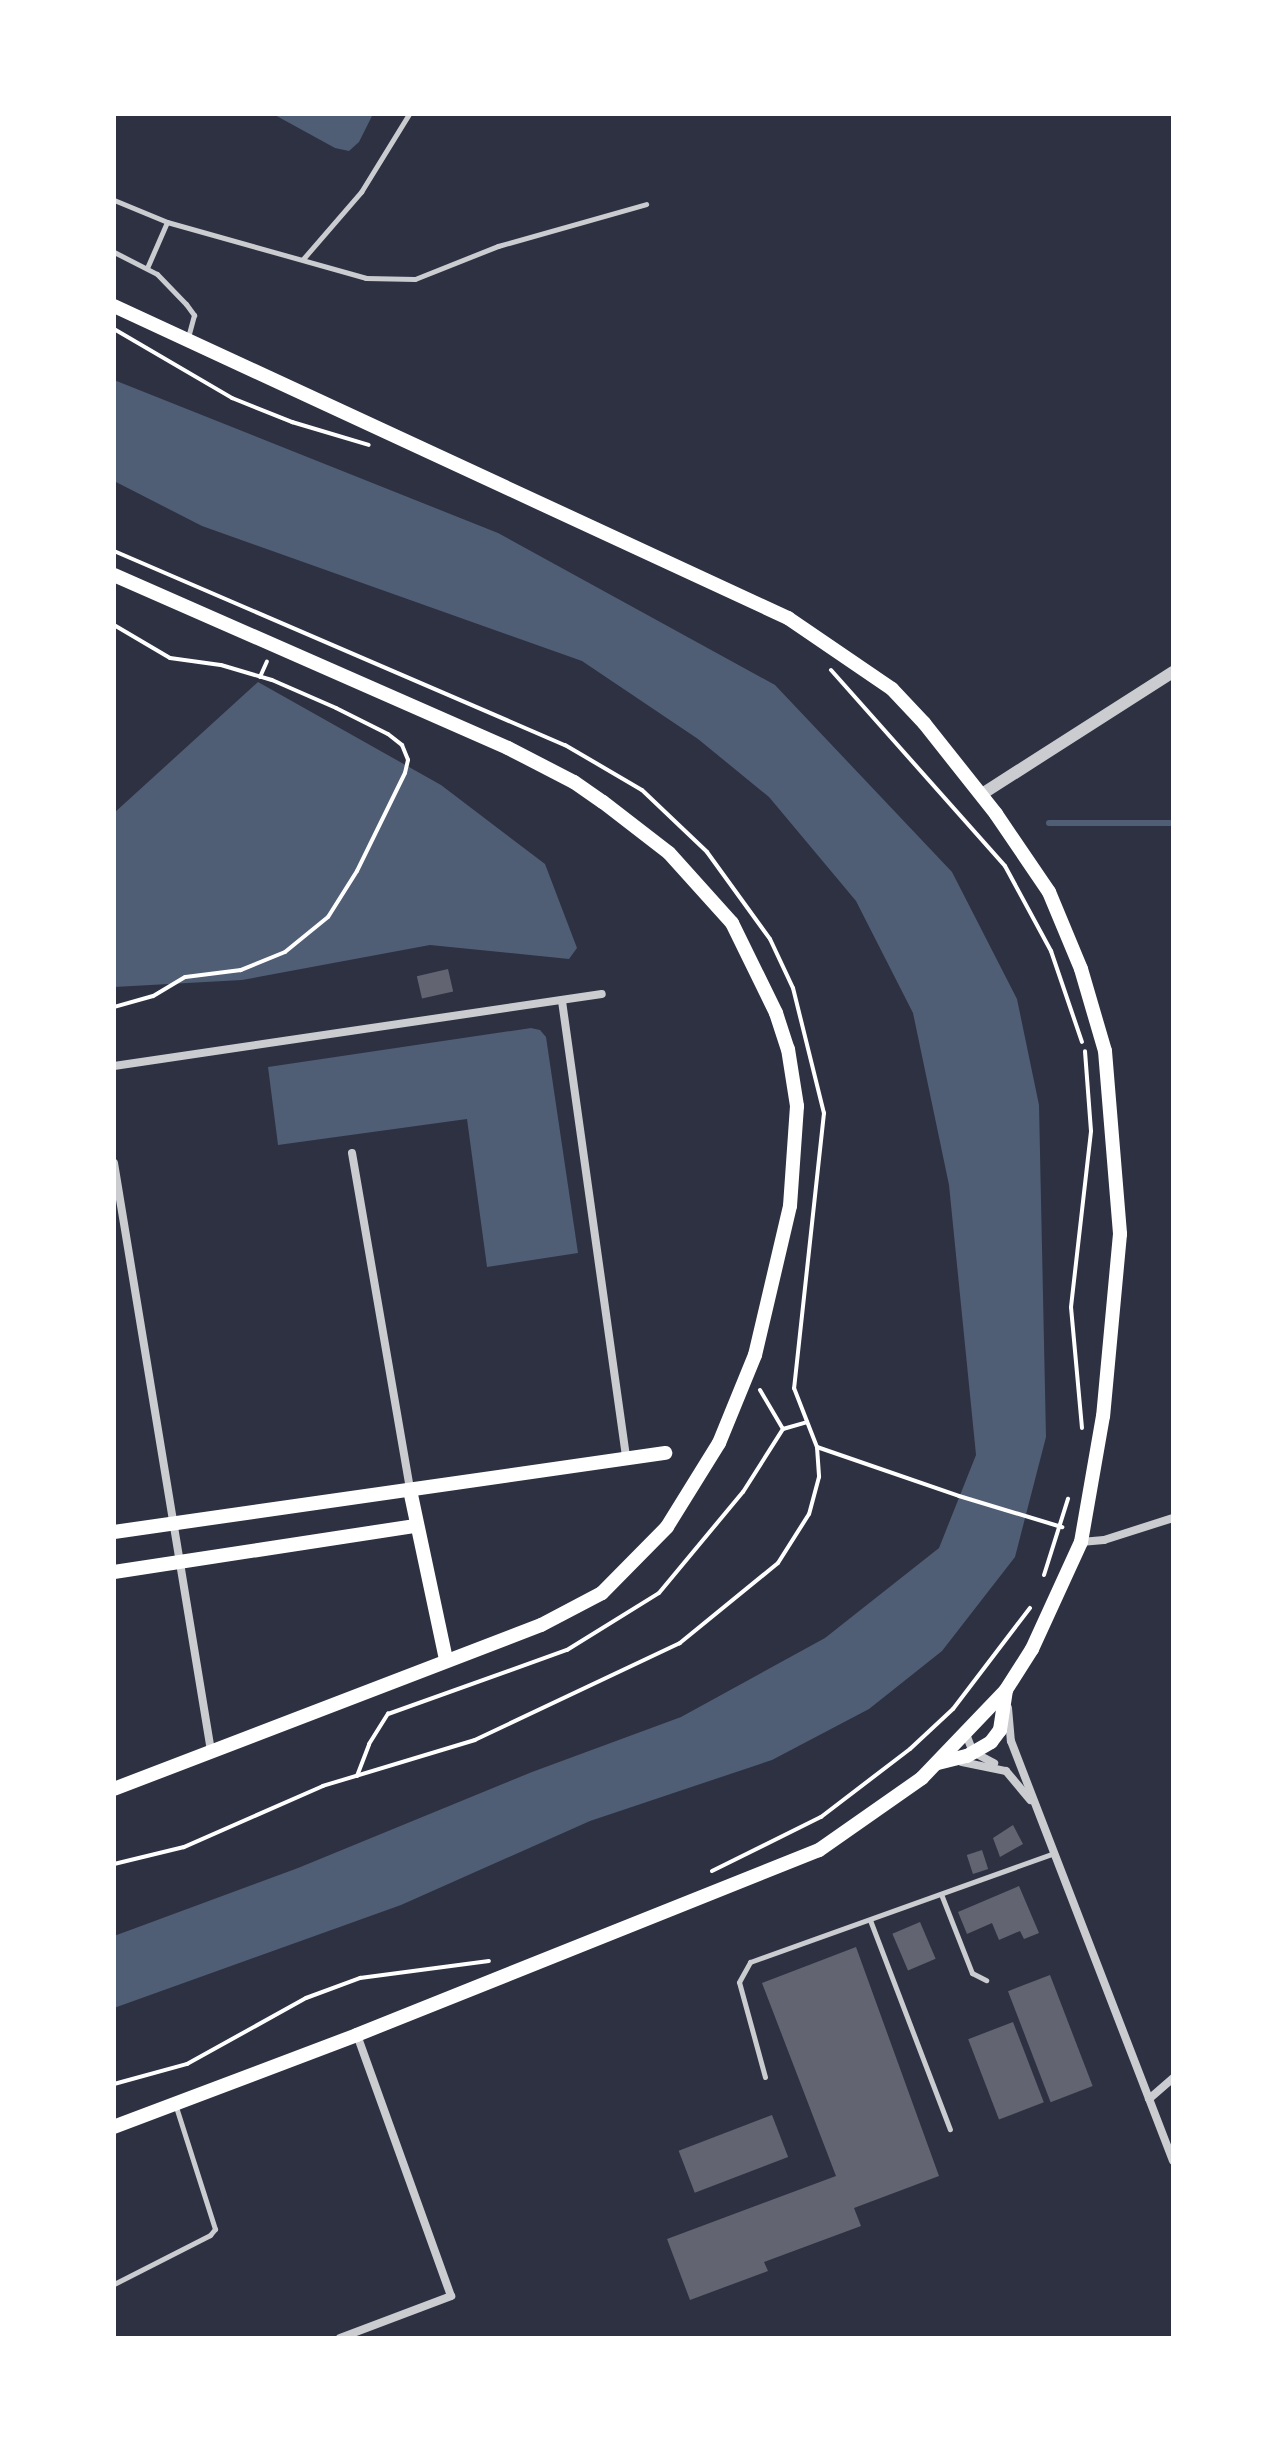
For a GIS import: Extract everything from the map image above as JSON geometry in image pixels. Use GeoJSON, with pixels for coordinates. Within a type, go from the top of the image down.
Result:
{"type":"FeatureCollection","features":[{"type":"Feature","properties":{"kind":"main road"},"geometry":{"type":"LineString","coordinates":[[114,306],[788,618],[892,689],[982,794],[1049,892],[1081,969],[1105,1051],[1120,1234],[1103,1416],[1081,1542],[1046,1622],[1006,1690],[937,1763],[896,1798],[819,1850],[357,2035],[114,2127]]}},
{"type":"Feature","properties":{"kind":"main road"},"geometry":{"type":"LineString","coordinates":[[114,575],[508,748],[574,782],[669,853],[732,923],[776,1013],[788,1049],[797,1106],[790,1206],[749,1370],[719,1443],[667,1527],[602,1593],[541,1625],[114,1789]]}},
{"type":"Feature","properties":{"kind":"main road"},"geometry":{"type":"LineString","coordinates":[[114,1532],[665,1453]]}},
{"type":"Feature","properties":{"kind":"main road"},"geometry":{"type":"LineString","coordinates":[[410,1490],[446,1659]]}},
{"type":"Feature","properties":{"kind":"main road"},"geometry":{"type":"LineString","coordinates":[[114,1572],[416,1526]]}},
{"type":"Feature","properties":{"kind":"main road"},"geometry":{"type":"LineString","coordinates":[[937,1763],[973,1752],[991,1742],[1000,1730],[1006,1690]]}},
{"type":"Feature","properties":{"kind":"street"},"geometry":{"type":"LineString","coordinates":[[982,794],[1173,672]]}},
{"type":"Feature","properties":{"kind":"street"},"geometry":{"type":"LineString","coordinates":[[114,1066],[602,994]]}},
{"type":"Feature","properties":{"kind":"street"},"geometry":{"type":"LineString","coordinates":[[562,1001],[626,1459]]}},
{"type":"Feature","properties":{"kind":"street"},"geometry":{"type":"LineString","coordinates":[[352,1153],[410,1490]]}},
{"type":"Feature","properties":{"kind":"street"},"geometry":{"type":"LineString","coordinates":[[114,1163],[211,1751]]}},
{"type":"Feature","properties":{"kind":"street"},"geometry":{"type":"LineString","coordinates":[[1081,1542],[1104,1540],[1173,1518]]}},
{"type":"Feature","properties":{"kind":"street"},"geometry":{"type":"LineString","coordinates":[[1006,1690],[1011,1741]]}},
{"type":"Feature","properties":{"kind":"street"},"geometry":{"type":"LineString","coordinates":[[990,1707],[1003,1717],[1173,2161]]}},
{"type":"Feature","properties":{"kind":"street"},"geometry":{"type":"LineString","coordinates":[[966,1734],[973,1752],[1006,1771],[1035,1806]]}},
{"type":"Feature","properties":{"kind":"street"},"geometry":{"type":"LineString","coordinates":[[937,1763],[980,1763],[1006,1771]]}},
{"type":"Feature","properties":{"kind":"street"},"geometry":{"type":"LineString","coordinates":[[340,2338],[451,2296],[357,2035]]}},
{"type":"Feature","properties":{"kind":"street"},"geometry":{"type":"LineString","coordinates":[[1149,2099],[1173,2078]]}},
{"type":"Feature","properties":{"kind":"lane"},"geometry":{"type":"LineString","coordinates":[[303,259],[361,192],[409,114]]}},
{"type":"Feature","properties":{"kind":"lane"},"geometry":{"type":"LineString","coordinates":[[114,200],[167,222],[366,278],[415,279],[498,246],[646,204]]}},
{"type":"Feature","properties":{"kind":"lane"},"geometry":{"type":"LineString","coordinates":[[147,268],[167,222]]}},
{"type":"Feature","properties":{"kind":"lane"},"geometry":{"type":"LineString","coordinates":[[114,252],[157,274],[194,315],[188,339]]}},
{"type":"Feature","properties":{"kind":"lane"},"geometry":{"type":"LineString","coordinates":[[765,2077],[739,1982],[750,1962],[1054,1853]]}},
{"type":"Feature","properties":{"kind":"lane"},"geometry":{"type":"LineString","coordinates":[[941,1894],[972,1973],[986,1980]]}},
{"type":"Feature","properties":{"kind":"lane"},"geometry":{"type":"LineString","coordinates":[[870,1920],[950,2129]]}},
{"type":"Feature","properties":{"kind":"lane"},"geometry":{"type":"LineString","coordinates":[[114,2284],[210,2235],[215,2229],[175,2103]]}},
{"type":"Feature","properties":{"kind":"path"},"geometry":{"type":"LineString","coordinates":[[114,329],[232,398],[292,422],[379,448]]}},
{"type":"Feature","properties":{"kind":"path"},"geometry":{"type":"LineString","coordinates":[[114,551],[565,745],[642,790],[707,852],[745,900],[770,939],[793,988],[824,1113],[794,1388],[817,1447],[819,1477],[809,1514],[778,1563],[680,1643],[475,1740],[323,1786],[184,1847],[114,1864]]}},
{"type":"Feature","properties":{"kind":"path"},"geometry":{"type":"LineString","coordinates":[[114,625],[170,658],[221,665],[272,680],[336,708],[388,734],[402,745],[408,760],[405,773],[357,871],[328,917],[285,952],[241,970],[185,977],[153,996],[114,1007]]}},
{"type":"Feature","properties":{"kind":"path"},"geometry":{"type":"LineString","coordinates":[[824,664],[858,697],[1005,866],[1051,951],[1085,1050],[1091,1131],[1071,1307],[1082,1436]]}},
{"type":"Feature","properties":{"kind":"path"},"geometry":{"type":"LineString","coordinates":[[749,1370],[783,1429]]}},
{"type":"Feature","properties":{"kind":"path"},"geometry":{"type":"LineString","coordinates":[[817,1447],[959,1496],[1062,1527]]}},
{"type":"Feature","properties":{"kind":"path"},"geometry":{"type":"LineString","coordinates":[[1041,1585],[1062,1527],[1069,1497]]}},
{"type":"Feature","properties":{"kind":"path"},"geometry":{"type":"LineString","coordinates":[[703,1875],[762,1850],[821,1817],[910,1749],[953,1709],[1035,1600]]}},
{"type":"Feature","properties":{"kind":"path"},"geometry":{"type":"LineString","coordinates":[[114,2084],[187,2064],[306,1998],[360,1978],[492,1960]]}},
{"type":"Feature","properties":{"kind":"water"},"geometry":{"type":"Polygon","coordinates":[[[273,114],[373,114],[359,142],[349,151],[335,148],[273,114]]]}},
{"type":"Feature","properties":{"kind":"water"},"geometry":{"type":"Polygon","coordinates":[[[114,380],[498,533],[775,685],[952,872],[1017,999],[1039,1105],[1046,1437],[1015,1557],[942,1651],[869,1709],[772,1760],[590,1821],[401,1905],[114,2008],[114,1936],[298,1868],[532,1772],[681,1717],[825,1638],[939,1548],[976,1455],[949,1185],[913,1013],[856,901],[769,797],[698,739],[582,661],[202,526],[114,481],[114,380]]]}},
{"type":"Feature","properties":{"kind":"water"},"geometry":{"type":"Polygon","coordinates":[[[258,682],[441,785],[545,864],[577,948],[569,959],[430,945],[242,980],[114,987],[114,813],[258,682]]]}},
{"type":"Feature","properties":{"kind":"water"},"geometry":{"type":"Polygon","coordinates":[[[531,1028],[540,1030],[546,1037],[578,1253],[487,1267],[467,1119],[278,1145],[268,1067],[531,1028]]]}},
{"type":"Feature","properties":{"kind":"building"},"geometry":{"type":"Polygon","coordinates":[[[448,969],[453,991],[422,999],[417,976],[448,969]]]}},
{"type":"Feature","properties":{"kind":"building"},"geometry":{"type":"Polygon","coordinates":[[[1013,1825],[1023,1844],[1000,1857],[993,1838],[1013,1825]]]}},
{"type":"Feature","properties":{"kind":"building"},"geometry":{"type":"Polygon","coordinates":[[[982,1850],[988,1869],[973,1874],[967,1855],[982,1850]]]}},
{"type":"Feature","properties":{"kind":"building"},"geometry":{"type":"Polygon","coordinates":[[[1019,1886],[1039,1933],[1024,1939],[1020,1931],[999,1940],[992,1923],[967,1934],[958,1912],[1019,1886]]]}},
{"type":"Feature","properties":{"kind":"building"},"geometry":{"type":"Polygon","coordinates":[[[920,1922],[936,1959],[908,1971],[892,1934],[920,1922]]]}},
{"type":"Feature","properties":{"kind":"building"},"geometry":{"type":"Polygon","coordinates":[[[856,1947],[939,2176],[854,2208],[861,2226],[764,2262],[768,2271],[690,2300],[667,2239],[836,2176],[762,1983],[856,1947]]]}},
{"type":"Feature","properties":{"kind":"building"},"geometry":{"type":"Polygon","coordinates":[[[1050,1975],[1093,2086],[1051,2102],[1008,1991],[1050,1975]]]}},
{"type":"Feature","properties":{"kind":"building"},"geometry":{"type":"Polygon","coordinates":[[[1013,2022],[1044,2102],[999,2119],[968,2039],[1013,2022]]]}},
{"type":"Feature","properties":{"kind":"building"},"geometry":{"type":"Polygon","coordinates":[[[772,2115],[788,2157],[695,2193],[679,2151],[772,2115]]]}},
{"type":"Feature","properties":{"kind":"waterway"},"geometry":{"type":"LineString","coordinates":[[1049,823],[1173,823]]}}]}
